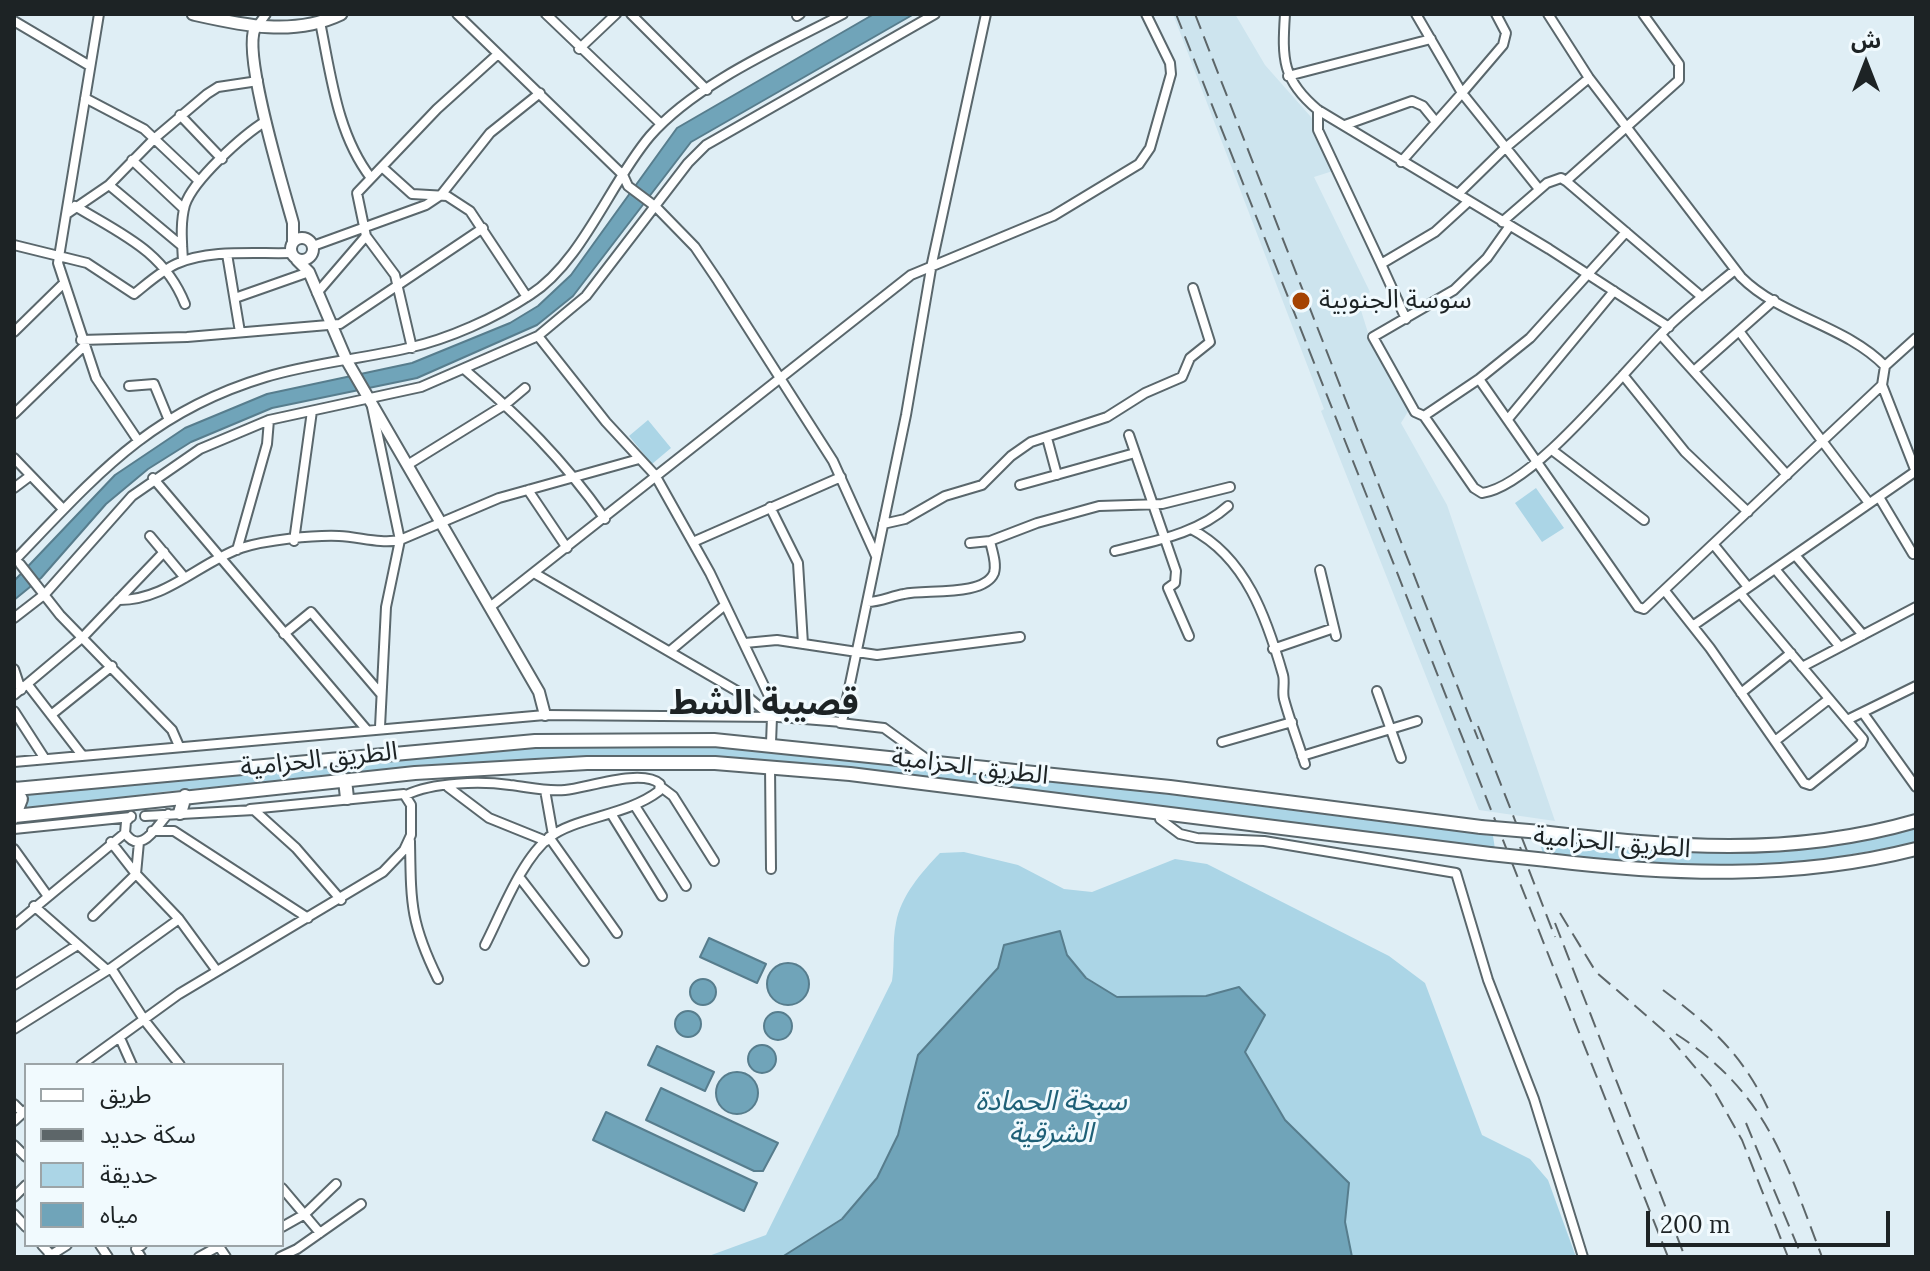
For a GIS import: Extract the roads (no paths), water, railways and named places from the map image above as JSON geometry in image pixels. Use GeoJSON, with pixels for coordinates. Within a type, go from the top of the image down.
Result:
{"type":"FeatureCollection","features":[{"type":"Feature","properties":{"kind":"highway","name":"الطريق الحزامية"},"geometry":{"type":"LineString","coordinates":[[1916,821],[1829,839],[1710,849],[1481,827],[771,743],[535,741],[14,788],[21,799],[14,821],[185,796],[561,764],[770,766],[1631,870],[1716,874],[1830,865],[1916,849]]}},
{"type":"Feature","properties":{"kind":"highway"},"geometry":{"type":"LineString","coordinates":[[345,780],[347,798]]}},
{"type":"Feature","properties":{"kind":"highway"},"geometry":{"type":"LineString","coordinates":[[174,813],[185,796]]}},
{"type":"Feature","properties":{"kind":"main road"},"geometry":{"type":"LineString","coordinates":[[193,14],[255,28],[320,22],[341,14]]}},
{"type":"Feature","properties":{"kind":"street"},"geometry":{"type":"LineString","coordinates":[[99,14],[59,254],[63,284],[82,343],[108,399],[137,439]]}},
{"type":"Feature","properties":{"kind":"street"},"geometry":{"type":"LineString","coordinates":[[266,14],[255,28],[252,40],[266,121],[293,223],[296,248],[347,361],[539,692],[545,715]]}},
{"type":"Feature","properties":{"kind":"street"},"geometry":{"type":"LineString","coordinates":[[457,14],[623,175],[628,186],[656,207],[695,247],[841,477],[876,556]]}},
{"type":"Feature","properties":{"kind":"street"},"geometry":{"type":"LineString","coordinates":[[464,21],[472,14]]}},
{"type":"Feature","properties":{"kind":"street"},"geometry":{"type":"LineString","coordinates":[[546,14],[579,49],[661,124]]}},
{"type":"Feature","properties":{"kind":"street"},"geometry":{"type":"LineString","coordinates":[[579,49],[616,14]]}},
{"type":"Feature","properties":{"kind":"street"},"geometry":{"type":"LineString","coordinates":[[631,14],[707,90]]}},
{"type":"Feature","properties":{"kind":"street"},"geometry":{"type":"LineString","coordinates":[[179,746],[172,730],[16,562],[63,509],[137,439],[168,418],[264,378],[412,348],[484,319],[527,297],[566,259],[661,124],[707,90],[843,14]]}},
{"type":"Feature","properties":{"kind":"street"},"geometry":{"type":"LineString","coordinates":[[14,618],[45,594],[110,518],[153,478],[200,449],[269,420],[421,387],[538,336],[586,296],[688,163],[727,130],[935,14]]}},
{"type":"Feature","properties":{"kind":"street"},"geometry":{"type":"LineString","coordinates":[[839,723],[845,714],[932,263],[986,14]]}},
{"type":"Feature","properties":{"kind":"street"},"geometry":{"type":"LineString","coordinates":[[490,607],[605,519],[655,475],[879,298],[932,263],[1053,216],[1139,164],[1150,148],[1171,74],[1170,63],[1146,14]]}},
{"type":"Feature","properties":{"kind":"street"},"geometry":{"type":"LineString","coordinates":[[1285,14],[1282,41],[1288,76],[1295,88],[1318,110],[1587,273],[1669,327]]}},
{"type":"Feature","properties":{"kind":"street"},"geometry":{"type":"LineString","coordinates":[[1416,14],[1462,93],[1539,189]]}},
{"type":"Feature","properties":{"kind":"street"},"geometry":{"type":"LineString","coordinates":[[1401,162],[1503,45],[1506,33],[1496,14]]}},
{"type":"Feature","properties":{"kind":"street"},"geometry":{"type":"LineString","coordinates":[[1548,14],[1589,78],[1746,282],[1868,349],[1885,366]]}},
{"type":"Feature","properties":{"kind":"street"},"geometry":{"type":"LineString","coordinates":[[1566,181],[1680,76],[1679,64],[1643,14]]}},
{"type":"Feature","properties":{"kind":"street"},"geometry":{"type":"LineString","coordinates":[[14,21],[90,66]]}},
{"type":"Feature","properties":{"kind":"street"},"geometry":{"type":"LineString","coordinates":[[320,22],[341,118],[352,148],[371,178]]}},
{"type":"Feature","properties":{"kind":"street"},"geometry":{"type":"LineString","coordinates":[[1288,76],[1431,39]]}},
{"type":"Feature","properties":{"kind":"street"},"geometry":{"type":"LineString","coordinates":[[412,348],[395,275],[367,233],[357,193],[437,109],[498,54]]}},
{"type":"Feature","properties":{"kind":"street"},"geometry":{"type":"LineString","coordinates":[[1458,194],[1504,149],[1589,78]]}},
{"type":"Feature","properties":{"kind":"street"},"geometry":{"type":"LineString","coordinates":[[67,214],[109,185],[180,115],[218,87],[258,81]]}},
{"type":"Feature","properties":{"kind":"street"},"geometry":{"type":"LineString","coordinates":[[16,247],[59,254],[87,263],[134,294],[167,268],[183,261],[296,248],[312,251],[367,233],[441,195],[480,143],[540,93]]}},
{"type":"Feature","properties":{"kind":"street"},"geometry":{"type":"LineString","coordinates":[[85,98],[127,117],[155,138],[199,181]]}},
{"type":"Feature","properties":{"kind":"street"},"geometry":{"type":"LineString","coordinates":[[1345,125],[1412,101],[1423,106],[1436,122]]}},
{"type":"Feature","properties":{"kind":"street"},"geometry":{"type":"LineString","coordinates":[[1318,110],[1318,130],[1406,319]]}},
{"type":"Feature","properties":{"kind":"street"},"geometry":{"type":"LineString","coordinates":[[180,115],[222,159]]}},
{"type":"Feature","properties":{"kind":"street"},"geometry":{"type":"LineString","coordinates":[[183,261],[184,209],[199,181],[266,121]]}},
{"type":"Feature","properties":{"kind":"street"},"geometry":{"type":"LineString","coordinates":[[132,160],[184,209]]}},
{"type":"Feature","properties":{"kind":"street"},"geometry":{"type":"LineString","coordinates":[[382,167],[412,194],[441,195],[467,208],[527,297]]}},
{"type":"Feature","properties":{"kind":"street"},"geometry":{"type":"LineString","coordinates":[[1702,297],[1566,181],[1555,179],[1539,189],[1506,225],[1487,258],[1454,290],[1375,334],[1373,339],[1415,412],[1424,416],[1479,492],[1492,491],[1552,450],[1669,327],[1735,270]]}},
{"type":"Feature","properties":{"kind":"street"},"geometry":{"type":"LineString","coordinates":[[109,185],[182,246]]}},
{"type":"Feature","properties":{"kind":"street"},"geometry":{"type":"LineString","coordinates":[[1381,264],[1435,232],[1469,201]]}},
{"type":"Feature","properties":{"kind":"street"},"geometry":{"type":"LineString","coordinates":[[75,206],[125,236],[167,268],[185,304]]}},
{"type":"Feature","properties":{"kind":"street"},"geometry":{"type":"LineString","coordinates":[[14,414],[82,343],[187,337],[330,324],[351,319],[483,228]]}},
{"type":"Feature","properties":{"kind":"street"},"geometry":{"type":"LineString","coordinates":[[1424,416],[1479,379],[1530,338],[1626,232]]}},
{"type":"Feature","properties":{"kind":"street"},"geometry":{"type":"LineString","coordinates":[[317,293],[367,233]]}},
{"type":"Feature","properties":{"kind":"street"},"geometry":{"type":"LineString","coordinates":[[296,248],[312,251]]}},
{"type":"Feature","properties":{"kind":"street"},"geometry":{"type":"LineString","coordinates":[[309,272],[312,251]]}},
{"type":"Feature","properties":{"kind":"street"},"geometry":{"type":"LineString","coordinates":[[227,254],[240,332]]}},
{"type":"Feature","properties":{"kind":"street"},"geometry":{"type":"LineString","coordinates":[[235,298],[309,272]]}},
{"type":"Feature","properties":{"kind":"street"},"geometry":{"type":"LineString","coordinates":[[14,332],[63,284]]}},
{"type":"Feature","properties":{"kind":"street"},"geometry":{"type":"LineString","coordinates":[[883,524],[905,519],[945,496],[982,485],[1011,456],[1031,442],[1107,417],[1145,393],[1182,377],[1190,358],[1210,342],[1193,288]]}},
{"type":"Feature","properties":{"kind":"street"},"geometry":{"type":"LineString","coordinates":[[1508,419],[1614,291]]}},
{"type":"Feature","properties":{"kind":"street"},"geometry":{"type":"LineString","coordinates":[[1695,370],[1774,300]]}},
{"type":"Feature","properties":{"kind":"street"},"geometry":{"type":"LineString","coordinates":[[1739,331],[1869,503]]}},
{"type":"Feature","properties":{"kind":"street"},"geometry":{"type":"LineString","coordinates":[[1661,335],[1787,475]]}},
{"type":"Feature","properties":{"kind":"street"},"geometry":{"type":"LineString","coordinates":[[538,336],[655,475],[745,643],[776,717],[771,743]]}},
{"type":"Feature","properties":{"kind":"street"},"geometry":{"type":"LineString","coordinates":[[1694,625],[1916,471],[1882,385],[1885,366],[1916,338]]}},
{"type":"Feature","properties":{"kind":"street"},"geometry":{"type":"LineString","coordinates":[[464,369],[525,420],[574,476],[605,519]]}},
{"type":"Feature","properties":{"kind":"street"},"geometry":{"type":"LineString","coordinates":[[1623,375],[1693,461],[1748,512]]}},
{"type":"Feature","properties":{"kind":"street"},"geometry":{"type":"LineString","coordinates":[[1479,379],[1638,607],[1646,608],[1882,385]]}},
{"type":"Feature","properties":{"kind":"street"},"geometry":{"type":"LineString","coordinates":[[129,386],[154,384],[168,418]]}},
{"type":"Feature","properties":{"kind":"street"},"geometry":{"type":"LineString","coordinates":[[409,464],[506,404],[525,388]]}},
{"type":"Feature","properties":{"kind":"street"},"geometry":{"type":"LineString","coordinates":[[368,397],[400,540],[386,607],[380,727]]}},
{"type":"Feature","properties":{"kind":"street"},"geometry":{"type":"LineString","coordinates":[[294,541],[312,411]]}},
{"type":"Feature","properties":{"kind":"street"},"geometry":{"type":"LineString","coordinates":[[237,550],[267,444],[269,420]]}},
{"type":"Feature","properties":{"kind":"street"},"geometry":{"type":"LineString","coordinates":[[1129,435],[1177,578],[1168,588],[1189,636]]}},
{"type":"Feature","properties":{"kind":"street"},"geometry":{"type":"LineString","coordinates":[[1047,438],[1057,475]]}},
{"type":"Feature","properties":{"kind":"street"},"geometry":{"type":"LineString","coordinates":[[1552,450],[1644,520]]}},
{"type":"Feature","properties":{"kind":"street"},"geometry":{"type":"LineString","coordinates":[[1020,485],[1135,453]]}},
{"type":"Feature","properties":{"kind":"street"},"geometry":{"type":"LineString","coordinates":[[14,458],[63,509]]}},
{"type":"Feature","properties":{"kind":"street"},"geometry":{"type":"LineString","coordinates":[[118,600],[146,597],[237,550],[335,536],[387,543],[528,490],[639,459]]}},
{"type":"Feature","properties":{"kind":"street"},"geometry":{"type":"LineString","coordinates":[[14,488],[30,476]]}},
{"type":"Feature","properties":{"kind":"street"},"geometry":{"type":"LineString","coordinates":[[693,542],[841,477]]}},
{"type":"Feature","properties":{"kind":"street"},"geometry":{"type":"LineString","coordinates":[[153,478],[366,729]]}},
{"type":"Feature","properties":{"kind":"street"},"geometry":{"type":"LineString","coordinates":[[970,543],[990,541],[1037,523],[1099,506],[1192,498],[1230,487]]}},
{"type":"Feature","properties":{"kind":"street"},"geometry":{"type":"LineString","coordinates":[[528,490],[567,548]]}},
{"type":"Feature","properties":{"kind":"street"},"geometry":{"type":"LineString","coordinates":[[1879,497],[1913,554]]}},
{"type":"Feature","properties":{"kind":"street"},"geometry":{"type":"LineString","coordinates":[[1115,551],[1191,529],[1228,506]]}},
{"type":"Feature","properties":{"kind":"street"},"geometry":{"type":"LineString","coordinates":[[770,507],[798,563],[803,644]]}},
{"type":"Feature","properties":{"kind":"street"},"geometry":{"type":"LineString","coordinates":[[1191,529],[1209,538],[1237,567],[1255,596],[1284,679],[1283,696],[1304,760],[1417,721]]}},
{"type":"Feature","properties":{"kind":"street"},"geometry":{"type":"LineString","coordinates":[[150,536],[185,578]]}},
{"type":"Feature","properties":{"kind":"street"},"geometry":{"type":"LineString","coordinates":[[867,602],[904,593],[965,590],[987,581],[993,574],[995,561],[990,541]]}},
{"type":"Feature","properties":{"kind":"street"},"geometry":{"type":"LineString","coordinates":[[1714,545],[1748,587]]}},
{"type":"Feature","properties":{"kind":"street"},"geometry":{"type":"LineString","coordinates":[[21,690],[83,637],[164,552]]}},
{"type":"Feature","properties":{"kind":"street"},"geometry":{"type":"LineString","coordinates":[[1795,555],[1863,635]]}},
{"type":"Feature","properties":{"kind":"street"},"geometry":{"type":"LineString","coordinates":[[1775,569],[1840,647]]}},
{"type":"Feature","properties":{"kind":"street"},"geometry":{"type":"LineString","coordinates":[[1273,649],[1335,632],[1320,570]]}},
{"type":"Feature","properties":{"kind":"street"},"geometry":{"type":"LineString","coordinates":[[534,573],[749,698],[776,717]]}},
{"type":"Feature","properties":{"kind":"street"},"geometry":{"type":"LineString","coordinates":[[1665,591],[1694,625],[1804,783],[1810,785],[1863,741],[1740,593]]}},
{"type":"Feature","properties":{"kind":"street"},"geometry":{"type":"LineString","coordinates":[[670,651],[725,605]]}},
{"type":"Feature","properties":{"kind":"street"},"geometry":{"type":"LineString","coordinates":[[1802,667],[1916,607]]}},
{"type":"Feature","properties":{"kind":"street"},"geometry":{"type":"LineString","coordinates":[[284,634],[311,612],[381,695]]}},
{"type":"Feature","properties":{"kind":"street"},"geometry":{"type":"LineString","coordinates":[[745,643],[777,640],[877,655],[1020,637]]}},
{"type":"Feature","properties":{"kind":"street"},"geometry":{"type":"LineString","coordinates":[[1741,693],[1791,653]]}},
{"type":"Feature","properties":{"kind":"street"},"geometry":{"type":"LineString","coordinates":[[51,715],[112,666]]}},
{"type":"Feature","properties":{"kind":"street"},"geometry":{"type":"LineString","coordinates":[[14,669],[21,690],[51,715],[82,755]]}},
{"type":"Feature","properties":{"kind":"street"},"geometry":{"type":"LineString","coordinates":[[1847,720],[1916,686]]}},
{"type":"Feature","properties":{"kind":"street"},"geometry":{"type":"LineString","coordinates":[[1377,691],[1401,758]]}},
{"type":"Feature","properties":{"kind":"street"},"geometry":{"type":"LineString","coordinates":[[1775,741],[1829,699]]}},
{"type":"Feature","properties":{"kind":"street"},"geometry":{"type":"LineString","coordinates":[[14,711],[45,759]]}},
{"type":"Feature","properties":{"kind":"street"},"geometry":{"type":"LineString","coordinates":[[1863,713],[1916,787]]}},
{"type":"Feature","properties":{"kind":"street"},"geometry":{"type":"LineString","coordinates":[[14,762],[380,727],[545,715],[776,717],[884,728],[928,760]]}},
{"type":"Feature","properties":{"kind":"street"},"geometry":{"type":"LineString","coordinates":[[1222,742],[1292,722]]}},
{"type":"Feature","properties":{"kind":"street"},"geometry":{"type":"LineString","coordinates":[[770,766],[771,869]]}},
{"type":"Feature","properties":{"kind":"street"},"geometry":{"type":"LineString","coordinates":[[14,821],[101,821],[406,795],[448,787],[500,784],[545,790],[620,780],[654,780],[673,796],[714,861]]}},
{"type":"Feature","properties":{"kind":"street"},"geometry":{"type":"LineString","coordinates":[[448,787],[489,818],[550,838]]}},
{"type":"Feature","properties":{"kind":"street"},"geometry":{"type":"LineString","coordinates":[[485,945],[520,878],[550,838],[635,806],[661,787]]}},
{"type":"Feature","properties":{"kind":"street"},"geometry":{"type":"LineString","coordinates":[[545,790],[550,838],[617,933]]}},
{"type":"Feature","properties":{"kind":"street"},"geometry":{"type":"LineString","coordinates":[[406,795],[411,805],[411,911],[417,937],[438,979]]}},
{"type":"Feature","properties":{"kind":"street"},"geometry":{"type":"LineString","coordinates":[[635,806],[686,886]]}},
{"type":"Feature","properties":{"kind":"street"},"geometry":{"type":"LineString","coordinates":[[250,809],[266,819],[296,848],[341,900]]}},
{"type":"Feature","properties":{"kind":"street"},"geometry":{"type":"LineString","coordinates":[[93,916],[136,874],[139,842],[174,813]]}},
{"type":"Feature","properties":{"kind":"street"},"geometry":{"type":"LineString","coordinates":[[1159,813],[1160,819],[1168,826],[1197,838],[1264,841],[1456,873],[1488,980],[1534,1099],[1583,1257]]}},
{"type":"Feature","properties":{"kind":"street"},"geometry":{"type":"LineString","coordinates":[[612,815],[662,896]]}},
{"type":"Feature","properties":{"kind":"street"},"geometry":{"type":"LineString","coordinates":[[145,816],[150,821],[152,831]]}},
{"type":"Feature","properties":{"kind":"street"},"geometry":{"type":"LineString","coordinates":[[14,925],[125,831],[131,817]]}},
{"type":"Feature","properties":{"kind":"street"},"geometry":{"type":"LineString","coordinates":[[101,821],[125,831],[129,839],[139,842]]}},
{"type":"Feature","properties":{"kind":"street"},"geometry":{"type":"LineString","coordinates":[[152,831],[174,831],[308,918]]}},
{"type":"Feature","properties":{"kind":"street"},"geometry":{"type":"LineString","coordinates":[[84,1063],[217,971],[341,900],[390,867],[410,840]]}},
{"type":"Feature","properties":{"kind":"street"},"geometry":{"type":"LineString","coordinates":[[111,842],[136,874],[179,919],[217,971]]}},
{"type":"Feature","properties":{"kind":"street"},"geometry":{"type":"LineString","coordinates":[[14,849],[47,895]]}},
{"type":"Feature","properties":{"kind":"street"},"geometry":{"type":"LineString","coordinates":[[520,878],[584,961]]}},
{"type":"Feature","properties":{"kind":"street"},"geometry":{"type":"LineString","coordinates":[[34,906],[76,946],[109,969],[178,1063]]}},
{"type":"Feature","properties":{"kind":"street"},"geometry":{"type":"LineString","coordinates":[[14,1029],[109,969],[179,919]]}},
{"type":"Feature","properties":{"kind":"street"},"geometry":{"type":"LineString","coordinates":[[14,985],[76,946]]}},
{"type":"Feature","properties":{"kind":"street"},"geometry":{"type":"LineString","coordinates":[[120,1038],[131,1063]]}},
{"type":"Feature","properties":{"kind":"street"},"geometry":{"type":"LineString","coordinates":[[284,1226],[305,1214],[336,1184]]}},
{"type":"Feature","properties":{"kind":"street"},"geometry":{"type":"LineString","coordinates":[[284,1190],[320,1233]]}},
{"type":"Feature","properties":{"kind":"street"},"geometry":{"type":"LineString","coordinates":[[280,1257],[361,1204]]}},
{"type":"Feature","properties":{"kind":"street"},"geometry":{"type":"LineString","coordinates":[[284,1245],[291,1252]]}},
{"type":"Feature","properties":{"kind":"street"},"geometry":{"type":"LineString","coordinates":[[199,1257],[217,1247]]}},
{"type":"Feature","properties":{"kind":"water"},"geometry":{"type":"Polygon","coordinates":[[[874,14],[914,14],[691,142],[573,296],[537,325],[417,378],[272,408],[191,442],[148,469],[106,504],[41,578],[14,600],[14,581],[115,475],[185,428],[267,394],[412,363],[510,323],[538,306],[571,275],[677,128],[874,14]]]}},
{"type":"Feature","properties":{"kind":"water","name":"سبخة الحمادة الشرقية"},"geometry":{"type":"Polygon","coordinates":[[[1060,931],[1067,955],[1086,978],[1117,997],[1206,996],[1239,987],[1265,1015],[1245,1052],[1285,1120],[1349,1183],[1345,1222],[1352,1257],[782,1257],[842,1219],[877,1178],[898,1135],[918,1055],[998,968],[1004,945],[1060,931]]]}},
{"type":"Feature","properties":{"kind":"water"},"geometry":{"type":"Polygon","coordinates":[[[709,938],[766,964],[757,983],[700,957],[709,938]]]}},
{"type":"Feature","properties":{"kind":"water"},"geometry":{"type":"Polygon","coordinates":[[[788,963],[803,969],[809,984],[803,999],[788,1005],[773,999],[767,984],[773,969],[788,963]]]}},
{"type":"Feature","properties":{"kind":"water"},"geometry":{"type":"Polygon","coordinates":[[[703,979],[712,983],[716,992],[712,1001],[703,1005],[694,1001],[690,992],[694,983],[703,979]]]}},
{"type":"Feature","properties":{"kind":"water"},"geometry":{"type":"Polygon","coordinates":[[[688,1011],[697,1015],[701,1024],[697,1033],[688,1037],[679,1033],[675,1024],[679,1015],[688,1011]]]}},
{"type":"Feature","properties":{"kind":"water"},"geometry":{"type":"Polygon","coordinates":[[[778,1012],[788,1016],[792,1026],[788,1036],[778,1040],[768,1036],[764,1026],[768,1016],[778,1012]]]}},
{"type":"Feature","properties":{"kind":"water"},"geometry":{"type":"Polygon","coordinates":[[[762,1045],[772,1049],[776,1059],[772,1069],[762,1073],[752,1069],[748,1059],[752,1049],[762,1045]]]}},
{"type":"Feature","properties":{"kind":"water"},"geometry":{"type":"Polygon","coordinates":[[[657,1046],[714,1072],[705,1091],[648,1065],[657,1046]]]}},
{"type":"Feature","properties":{"kind":"water"},"geometry":{"type":"Polygon","coordinates":[[[737,1072],[752,1078],[758,1093],[752,1108],[737,1114],[722,1108],[716,1093],[722,1078],[737,1072]]]}},
{"type":"Feature","properties":{"kind":"water"},"geometry":{"type":"Polygon","coordinates":[[[661,1088],[778,1143],[763,1171],[754,1171],[646,1120],[661,1088]]]}},
{"type":"Feature","properties":{"kind":"water"},"geometry":{"type":"Polygon","coordinates":[[[606,1112],[757,1183],[744,1211],[593,1140],[606,1112]]]}},
{"type":"Feature","properties":{"kind":"railway"},"geometry":{"type":"LineString","coordinates":[[1176,14],[1668,1257]]}},
{"type":"Feature","properties":{"kind":"railway"},"geometry":{"type":"LineString","coordinates":[[1195,14],[1478,739]]}},
{"type":"Feature","properties":{"kind":"railway"},"geometry":{"type":"LineString","coordinates":[[1478,726],[1529,856]]}},
{"type":"Feature","properties":{"kind":"railway"},"geometry":{"type":"LineString","coordinates":[[1520,847],[1555,937]]}},
{"type":"Feature","properties":{"kind":"railway"},"geometry":{"type":"LineString","coordinates":[[1560,913],[1596,972],[1664,1031],[1712,1087],[1742,1140],[1788,1257]]}},
{"type":"Feature","properties":{"kind":"railway"},"geometry":{"type":"LineString","coordinates":[[1555,923],[1685,1257]]}},
{"type":"Feature","properties":{"kind":"railway"},"geometry":{"type":"LineString","coordinates":[[1663,990],[1725,1044],[1749,1075],[1770,1113]]}},
{"type":"Feature","properties":{"kind":"railway"},"geometry":{"type":"LineString","coordinates":[[1676,1034],[1732,1080],[1752,1105],[1784,1159],[1822,1257]]}},
{"type":"Feature","properties":{"kind":"railway"},"geometry":{"type":"LineString","coordinates":[[1746,1123],[1802,1257]]}},
{"type":"Feature","properties":{"kind":"place","name":"سوسة الجنوبية"},"geometry":{"type":"Point","coordinates":[1301,301]}},
{"type":"Feature","properties":{"kind":"district","name":"قصيبة الشط"},"geometry":{"type":"Point","coordinates":[764,704]}}]}
